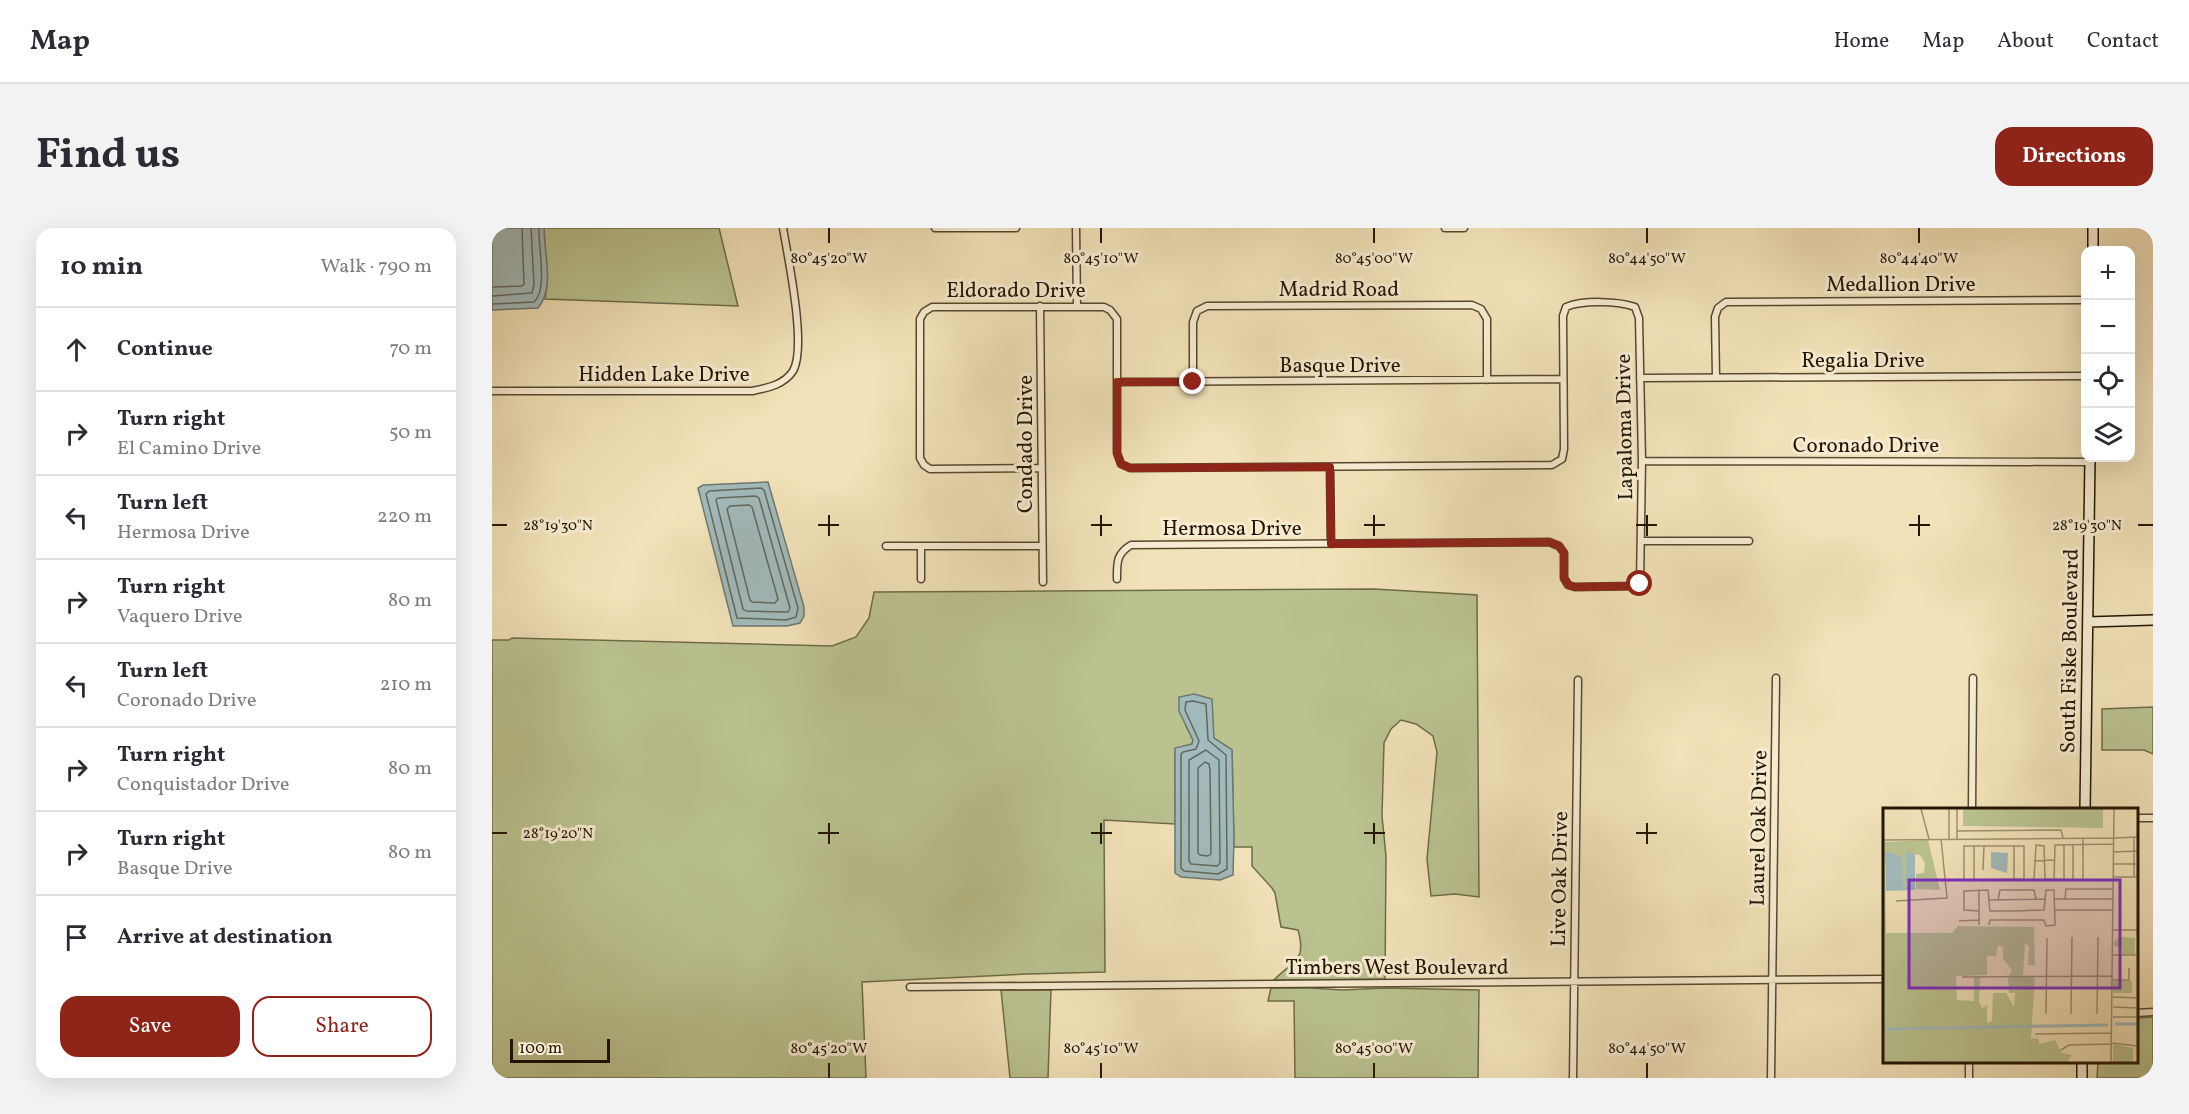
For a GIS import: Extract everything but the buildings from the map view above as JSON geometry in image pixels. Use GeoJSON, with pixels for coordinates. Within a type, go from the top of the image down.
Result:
{"type":"FeatureCollection","features":[{"type":"Feature","properties":{"kind":"main road"},"geometry":{"type":"LineString","coordinates":[[2093,228],[2093,246]]}},
{"type":"Feature","properties":{"kind":"main road","name":"South Fiske Boulevard"},"geometry":{"type":"LineString","coordinates":[[2085,808],[2090,462]]}},
{"type":"Feature","properties":{"kind":"main road"},"geometry":{"type":"LineString","coordinates":[[2088,622],[2153,620]]}},
{"type":"Feature","properties":{"kind":"street","name":"Hidden Lake Drive"},"geometry":{"type":"LineString","coordinates":[[492,391],[752,391],[780,383],[792,371],[799,356],[799,336],[783,228]]}},
{"type":"Feature","properties":{"kind":"street"},"geometry":{"type":"LineString","coordinates":[[934,228],[1016,228]]}},
{"type":"Feature","properties":{"kind":"street"},"geometry":{"type":"LineString","coordinates":[[1076,228],[1077,306]]}},
{"type":"Feature","properties":{"kind":"street"},"geometry":{"type":"LineString","coordinates":[[1445,228],[1464,228]]}},
{"type":"Feature","properties":{"kind":"street","name":"Medallion Drive"},"geometry":{"type":"LineString","coordinates":[[1716,377],[1715,317],[1718,308],[1726,302],[2081,300]]}},
{"type":"Feature","properties":{"kind":"street","name":"Lapaloma Drive"},"geometry":{"type":"LineString","coordinates":[[1563,379],[1563,316],[1566,307],[1574,303],[1625,303],[1635,307],[1640,318],[1642,461],[1640,584],[1575,587],[1569,585],[1564,578]]}},
{"type":"Feature","properties":{"kind":"street","name":"Madrid Road"},"geometry":{"type":"LineString","coordinates":[[1193,382],[1193,322],[1197,311],[1207,306],[1472,305],[1481,309],[1487,319],[1487,380]]}},
{"type":"Feature","properties":{"kind":"street","name":"Condado Drive"},"geometry":{"type":"LineString","coordinates":[[1040,306],[1042,582]]}},
{"type":"Feature","properties":{"kind":"street","name":"Eldorado Drive"},"geometry":{"type":"LineString","coordinates":[[1041,468],[930,469],[924,465],[921,458],[920,319],[924,312],[932,307],[1104,307],[1110,310],[1117,319],[1117,382]]}},
{"type":"Feature","properties":{"kind":"street","name":"Regalia Drive"},"geometry":{"type":"LineString","coordinates":[[1640,378],[2081,376]]}},
{"type":"Feature","properties":{"kind":"street"},"geometry":{"type":"LineString","coordinates":[[1117,382],[1117,453],[1121,464],[1130,468],[1330,467],[1552,465],[1562,459],[1564,449],[1563,379]]}},
{"type":"Feature","properties":{"kind":"street","name":"Basque Drive"},"geometry":{"type":"LineString","coordinates":[[1117,382],[1563,379]]}},
{"type":"Feature","properties":{"kind":"street","name":"Coronado Drive"},"geometry":{"type":"LineString","coordinates":[[1642,461],[2081,460]]}},
{"type":"Feature","properties":{"kind":"street"},"geometry":{"type":"LineString","coordinates":[[1330,467],[1331,544]]}},
{"type":"Feature","properties":{"kind":"street"},"geometry":{"type":"LineString","coordinates":[[1641,541],[1749,541]]}},
{"type":"Feature","properties":{"kind":"street","name":"Hermosa Drive"},"geometry":{"type":"LineString","coordinates":[[1117,579],[1117,558],[1122,550],[1131,545],[1549,542],[1559,546],[1564,553],[1564,578]]}},
{"type":"Feature","properties":{"kind":"street"},"geometry":{"type":"LineString","coordinates":[[886,546],[1042,546]]}},
{"type":"Feature","properties":{"kind":"street"},"geometry":{"type":"LineString","coordinates":[[921,546],[921,579]]}},
{"type":"Feature","properties":{"kind":"street","name":"Laurel Oak Drive"},"geometry":{"type":"LineString","coordinates":[[1771,1078],[1776,678]]}},
{"type":"Feature","properties":{"kind":"street"},"geometry":{"type":"LineString","coordinates":[[1972,808],[1973,678]]}},
{"type":"Feature","properties":{"kind":"street","name":"Live Oak Drive"},"geometry":{"type":"LineString","coordinates":[[1573,1078],[1578,680]]}},
{"type":"Feature","properties":{"kind":"street","name":"Timbers West Boulevard"},"geometry":{"type":"LineString","coordinates":[[910,987],[1883,979]]}},
{"type":"Feature","properties":{"kind":"street"},"geometry":{"type":"LineString","coordinates":[[2138,1013],[2153,1012]]}},
{"type":"Feature","properties":{"kind":"green space"},"geometry":{"type":"Polygon","coordinates":[[[544,228],[719,228],[738,306],[545,299],[547,285],[544,228]]]}},
{"type":"Feature","properties":{"kind":"green space"},"geometry":{"type":"Polygon","coordinates":[[[1374,589],[1477,595],[1479,897],[1455,894],[1431,896],[1427,859],[1437,752],[1433,736],[1416,724],[1401,720],[1391,729],[1384,743],[1382,816],[1386,856],[1385,979],[1274,980],[1299,955],[1301,948],[1298,930],[1281,927],[1275,893],[1252,866],[1252,847],[1234,847],[1232,750],[1214,738],[1179,697],[1186,726],[1193,740],[1192,744],[1175,749],[1175,824],[1104,820],[1105,972],[862,982],[866,1078],[492,1078],[492,640],[512,638],[832,646],[856,637],[869,618],[874,592],[1374,589]]]}},
{"type":"Feature","properties":{"kind":"green space"},"geometry":{"type":"Polygon","coordinates":[[[2153,707],[2153,754],[2144,750],[2102,750],[2102,709],[2153,707]]]}},
{"type":"Feature","properties":{"kind":"green space"},"geometry":{"type":"Polygon","coordinates":[[[1271,988],[1479,990],[1478,1078],[1295,1078],[1294,1001],[1268,1001],[1271,988]]]}},
{"type":"Feature","properties":{"kind":"green space"},"geometry":{"type":"Polygon","coordinates":[[[1001,990],[1051,990],[1048,1078],[1010,1078],[1001,990]]]}},
{"type":"Feature","properties":{"kind":"green space"},"geometry":{"type":"Polygon","coordinates":[[[2153,1017],[2153,1078],[2097,1078],[2098,1063],[2138,1063],[2138,1018],[2153,1017]]]}},
{"type":"Feature","properties":{"kind":"water"},"geometry":{"type":"Polygon","coordinates":[[[492,228],[544,228],[547,280],[546,291],[538,308],[492,310],[492,228]]]}},
{"type":"Feature","properties":{"kind":"water"},"geometry":{"type":"Polygon","coordinates":[[[768,482],[804,607],[804,616],[800,623],[787,626],[733,626],[698,488],[703,485],[768,482]]]}},
{"type":"Feature","properties":{"kind":"water"},"geometry":{"type":"Polygon","coordinates":[[[1194,694],[1212,699],[1214,738],[1232,750],[1233,875],[1220,880],[1181,877],[1175,873],[1175,748],[1192,744],[1193,740],[1179,711],[1179,697],[1194,694]]]}},
{"type":"Feature","properties":{"kind":"route"},"geometry":{"type":"LineString","coordinates":[[1193,382],[1117,382],[1117,453],[1121,464],[1130,468],[1330,467],[1331,544],[1549,542],[1559,546],[1564,553],[1564,578],[1569,585],[1575,587],[1640,584]]}}]}
